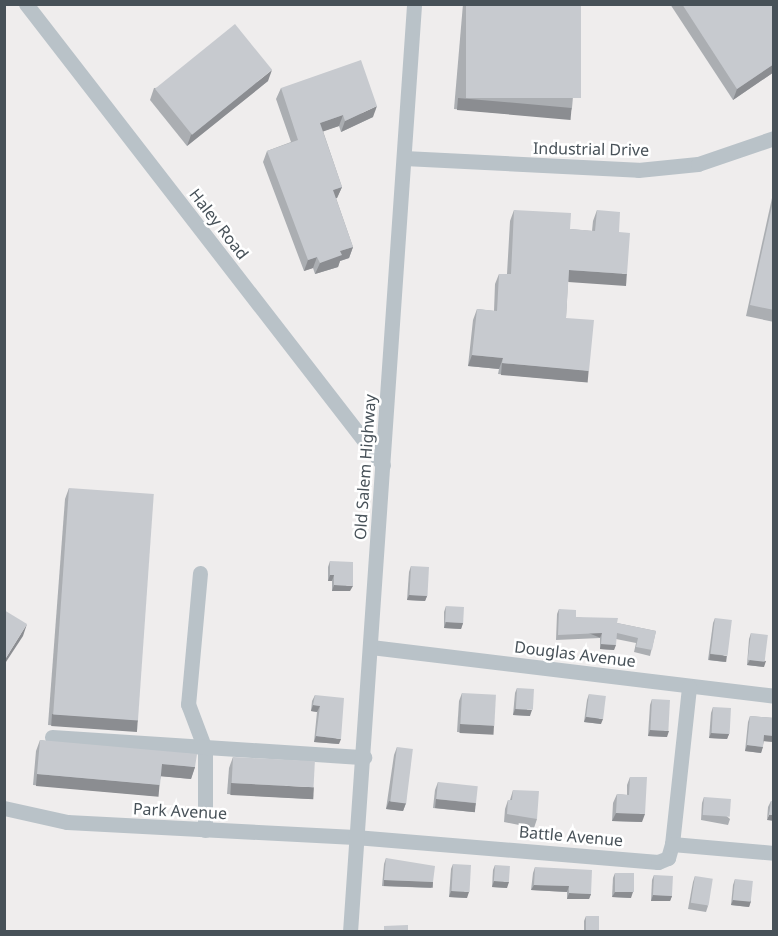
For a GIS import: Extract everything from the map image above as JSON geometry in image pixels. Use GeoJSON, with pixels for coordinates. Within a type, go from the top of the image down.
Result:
{"type":"FeatureCollection","features":[{"type":"Feature","properties":{"kind":"street","name":"Haley Road"},"geometry":{"type":"LineString","coordinates":[[26,4],[383,465]]}},
{"type":"Feature","properties":{"kind":"street","name":"Old Salem Highway"},"geometry":{"type":"LineString","coordinates":[[350,932],[355,837],[364,758],[414,4]]}},
{"type":"Feature","properties":{"kind":"street","name":"Industrial Drive"},"geometry":{"type":"LineString","coordinates":[[404,158],[638,170],[698,164],[774,138]]}},
{"type":"Feature","properties":{"kind":"street"},"geometry":{"type":"LineString","coordinates":[[200,573],[188,704],[205,749],[205,830]]}},
{"type":"Feature","properties":{"kind":"street","name":"Douglas Avenue"},"geometry":{"type":"LineString","coordinates":[[371,646],[774,696]]}},
{"type":"Feature","properties":{"kind":"street"},"geometry":{"type":"LineString","coordinates":[[689,687],[672,843],[774,853]]}},
{"type":"Feature","properties":{"kind":"street"},"geometry":{"type":"LineString","coordinates":[[52,737],[364,758]]}},
{"type":"Feature","properties":{"kind":"street","name":"Park Avenue"},"geometry":{"type":"LineString","coordinates":[[4,808],[67,822],[355,837]]}},
{"type":"Feature","properties":{"kind":"street","name":"Battle Avenue"},"geometry":{"type":"LineString","coordinates":[[355,837],[658,862],[668,858],[672,843]]}},
{"type":"Feature","properties":{"kind":"building"},"geometry":{"type":"Polygon","coordinates":[[[466,4],[581,4],[581,98],[466,98],[466,4]]]}},
{"type":"Feature","properties":{"kind":"building"},"geometry":{"type":"Polygon","coordinates":[[[682,4],[774,4],[774,64],[737,89],[682,4]]]}},
{"type":"Feature","properties":{"kind":"building"},"geometry":{"type":"Polygon","coordinates":[[[235,24],[272,70],[192,135],[155,89],[235,24]]]}},
{"type":"Feature","properties":{"kind":"building"},"geometry":{"type":"Polygon","coordinates":[[[361,60],[377,106],[345,121],[343,115],[320,123],[342,187],[333,190],[353,247],[340,251],[342,255],[320,263],[317,257],[308,260],[267,151],[298,140],[281,88],[361,60]]]}},
{"type":"Feature","properties":{"kind":"building"},"geometry":{"type":"Polygon","coordinates":[[[774,197],[774,310],[750,305],[774,197]]]}},
{"type":"Feature","properties":{"kind":"building"},"geometry":{"type":"Polygon","coordinates":[[[514,210],[571,213],[570,229],[595,231],[597,210],[620,212],[619,232],[630,233],[627,274],[569,270],[566,318],[594,320],[589,371],[502,363],[503,358],[472,355],[477,309],[497,311],[499,274],[511,274],[514,210]]]}},
{"type":"Feature","properties":{"kind":"building"},"geometry":{"type":"Polygon","coordinates":[[[69,488],[154,494],[138,720],[53,714],[69,488]]]}},
{"type":"Feature","properties":{"kind":"building"},"geometry":{"type":"Polygon","coordinates":[[[330,561],[353,562],[353,586],[334,585],[334,575],[330,575],[330,561]]]}},
{"type":"Feature","properties":{"kind":"building"},"geometry":{"type":"Polygon","coordinates":[[[411,566],[429,567],[427,596],[409,595],[411,566]]]}},
{"type":"Feature","properties":{"kind":"building"},"geometry":{"type":"Polygon","coordinates":[[[446,606],[464,607],[463,623],[445,622],[446,606]]]}},
{"type":"Feature","properties":{"kind":"building"},"geometry":{"type":"Polygon","coordinates":[[[559,609],[576,610],[576,617],[618,618],[617,623],[656,631],[652,650],[636,647],[638,638],[617,633],[616,645],[601,644],[602,633],[558,635],[559,609]]]}},
{"type":"Feature","properties":{"kind":"building"},"geometry":{"type":"Polygon","coordinates":[[[4,610],[27,624],[4,661],[4,610]]]}},
{"type":"Feature","properties":{"kind":"building"},"geometry":{"type":"Polygon","coordinates":[[[715,618],[732,620],[727,656],[711,654],[715,618]]]}},
{"type":"Feature","properties":{"kind":"building"},"geometry":{"type":"Polygon","coordinates":[[[751,633],[768,635],[765,662],[748,660],[751,633]]]}},
{"type":"Feature","properties":{"kind":"building"},"geometry":{"type":"Polygon","coordinates":[[[517,688],[534,689],[533,710],[516,709],[517,688]]]}},
{"type":"Feature","properties":{"kind":"building"},"geometry":{"type":"Polygon","coordinates":[[[462,693],[496,695],[494,726],[460,724],[462,693]]]}},
{"type":"Feature","properties":{"kind":"building"},"geometry":{"type":"Polygon","coordinates":[[[589,694],[606,696],[603,719],[586,717],[589,694]]]}},
{"type":"Feature","properties":{"kind":"building"},"geometry":{"type":"Polygon","coordinates":[[[315,695],[344,698],[341,739],[316,736],[320,706],[313,705],[315,695]]]}},
{"type":"Feature","properties":{"kind":"building"},"geometry":{"type":"Polygon","coordinates":[[[652,699],[670,700],[668,731],[650,730],[652,699]]]}},
{"type":"Feature","properties":{"kind":"building"},"geometry":{"type":"Polygon","coordinates":[[[713,707],[731,708],[730,734],[712,733],[713,707]]]}},
{"type":"Feature","properties":{"kind":"building"},"geometry":{"type":"Polygon","coordinates":[[[750,716],[774,718],[774,736],[764,735],[763,747],[747,745],[750,716]]]}},
{"type":"Feature","properties":{"kind":"building"},"geometry":{"type":"Polygon","coordinates":[[[40,740],[197,754],[195,767],[162,764],[160,785],[37,774],[40,740]]]}},
{"type":"Feature","properties":{"kind":"building"},"geometry":{"type":"Polygon","coordinates":[[[397,747],[413,749],[406,804],[390,802],[397,747]]]}},
{"type":"Feature","properties":{"kind":"building"},"geometry":{"type":"Polygon","coordinates":[[[233,757],[315,761],[314,787],[232,783],[233,757]]]}},
{"type":"Feature","properties":{"kind":"building"},"geometry":{"type":"Polygon","coordinates":[[[630,777],[647,777],[645,814],[616,813],[617,794],[629,795],[630,777]]]}},
{"type":"Feature","properties":{"kind":"building"},"geometry":{"type":"Polygon","coordinates":[[[438,782],[478,786],[476,803],[436,799],[438,782]]]}},
{"type":"Feature","properties":{"kind":"building"},"geometry":{"type":"Polygon","coordinates":[[[513,790],[539,791],[537,819],[507,814],[508,800],[512,800],[513,790]]]}},
{"type":"Feature","properties":{"kind":"building"},"geometry":{"type":"Polygon","coordinates":[[[704,797],[731,799],[730,817],[703,815],[704,797]]]}},
{"type":"Feature","properties":{"kind":"building"},"geometry":{"type":"Polygon","coordinates":[[[771,801],[774,801],[774,815],[769,815],[771,801]]]}},
{"type":"Feature","properties":{"kind":"building"},"geometry":{"type":"Polygon","coordinates":[[[386,858],[435,866],[433,882],[384,880],[386,858]]]}},
{"type":"Feature","properties":{"kind":"building"},"geometry":{"type":"Polygon","coordinates":[[[453,864],[471,865],[470,892],[452,891],[453,864]]]}},
{"type":"Feature","properties":{"kind":"building"},"geometry":{"type":"Polygon","coordinates":[[[495,865],[510,866],[509,882],[494,881],[495,865]]]}},
{"type":"Feature","properties":{"kind":"building"},"geometry":{"type":"Polygon","coordinates":[[[535,867],[592,870],[591,894],[569,893],[569,886],[534,885],[535,867]]]}},
{"type":"Feature","properties":{"kind":"building"},"geometry":{"type":"Polygon","coordinates":[[[615,873],[634,873],[634,892],[615,892],[615,873]]]}},
{"type":"Feature","properties":{"kind":"building"},"geometry":{"type":"Polygon","coordinates":[[[654,875],[673,876],[672,896],[653,895],[654,875]]]}},
{"type":"Feature","properties":{"kind":"building"},"geometry":{"type":"Polygon","coordinates":[[[695,876],[713,879],[709,905],[691,903],[695,876]]]}},
{"type":"Feature","properties":{"kind":"building"},"geometry":{"type":"Polygon","coordinates":[[[735,879],[753,881],[751,902],[733,900],[735,879]]]}},
{"type":"Feature","properties":{"kind":"building"},"geometry":{"type":"Polygon","coordinates":[[[586,916],[599,916],[599,932],[586,932],[586,916]]]}},
{"type":"Feature","properties":{"kind":"building"},"geometry":{"type":"Polygon","coordinates":[[[408,925],[408,932],[384,932],[384,926],[408,925]]]}}]}
